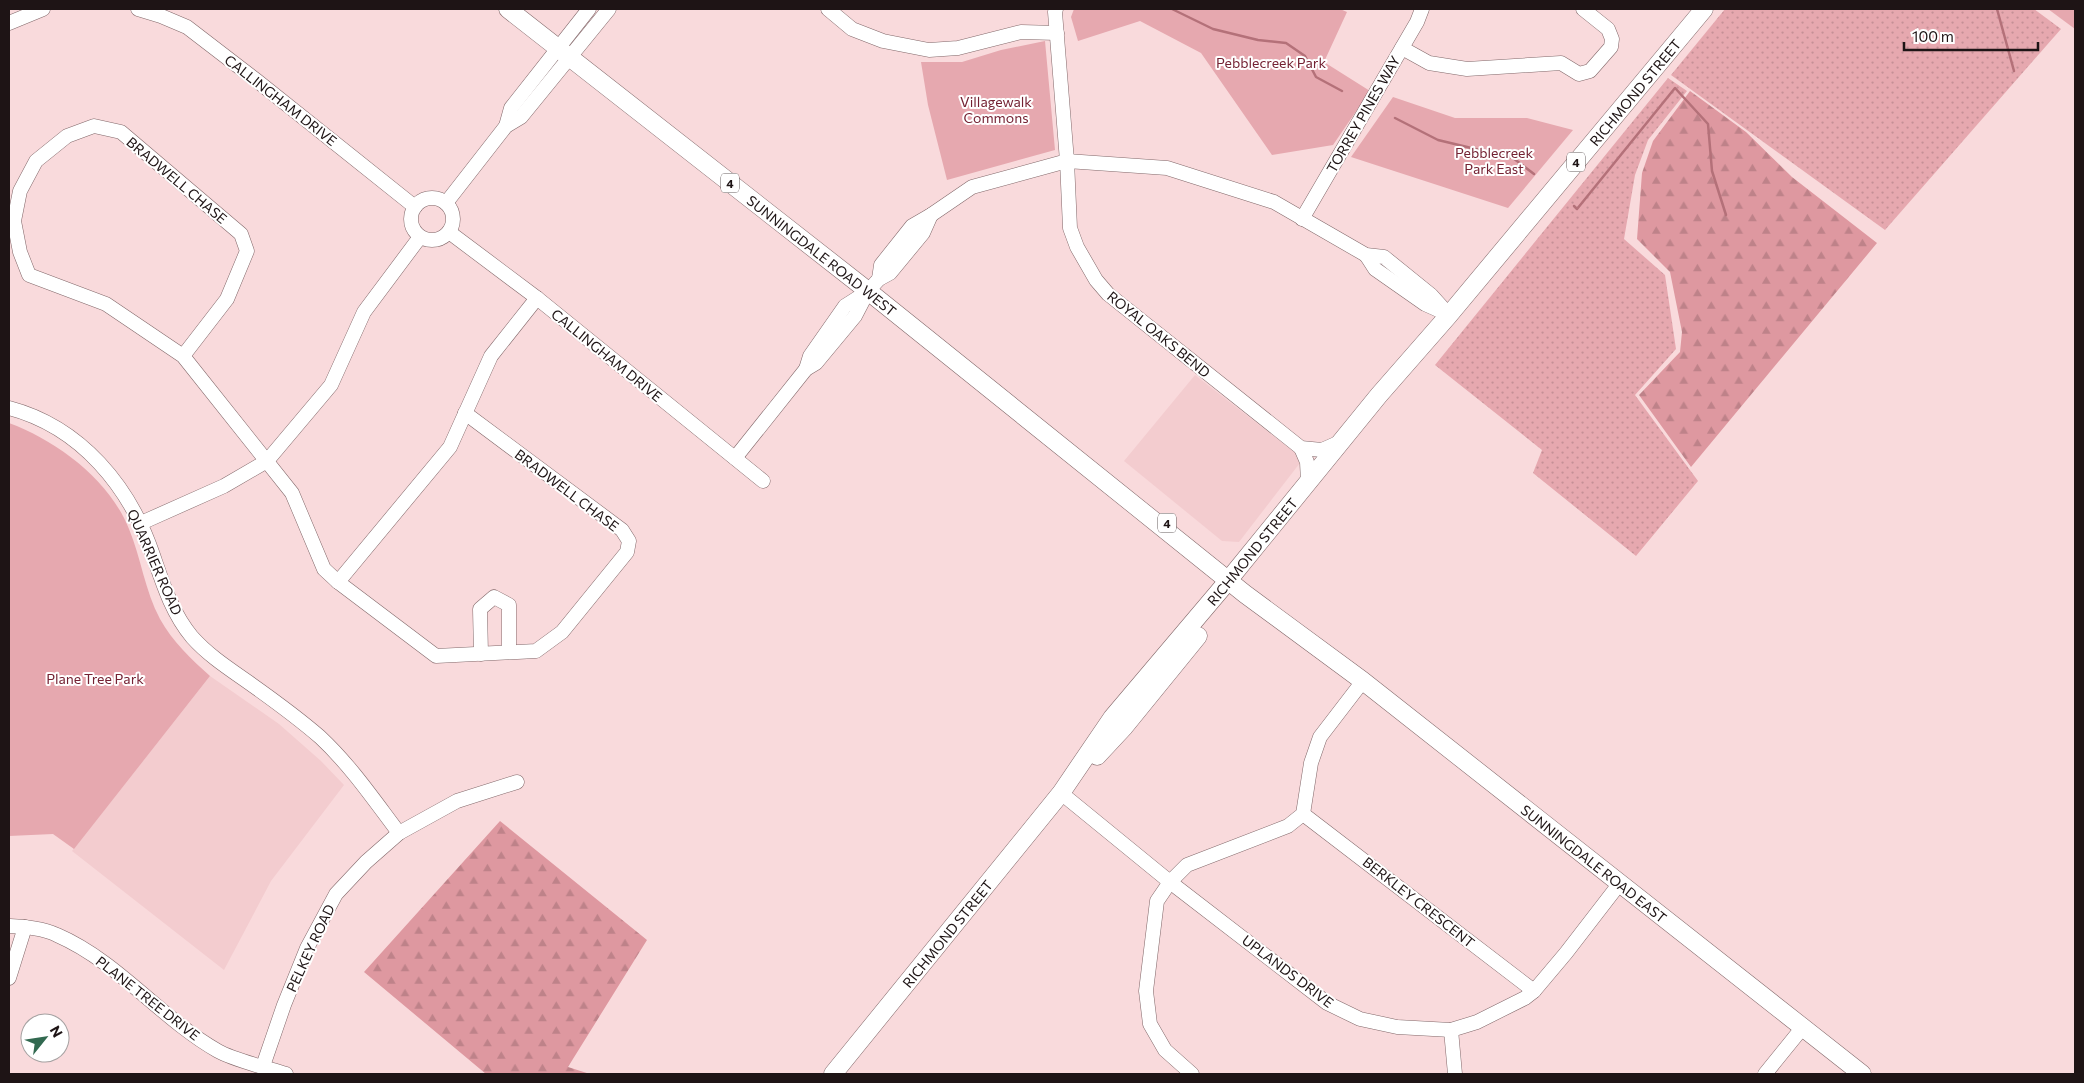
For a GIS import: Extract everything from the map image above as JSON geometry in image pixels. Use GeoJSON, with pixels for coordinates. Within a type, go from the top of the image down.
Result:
{"type":"FeatureCollection","features":[{"type":"Feature","properties":{"kind":"main road","name":"SUNNINGDALE ROAD WEST"},"geometry":{"type":"LineString","coordinates":[[508,9],[874,285],[1016,410],[1235,580]]}},
{"type":"Feature","properties":{"kind":"main road","name":"RICHMOND STREET"},"geometry":{"type":"LineString","coordinates":[[1235,580],[1341,441],[1449,315],[1704,9]]}},
{"type":"Feature","properties":{"kind":"main road","name":"RICHMOND STREET"},"geometry":{"type":"LineString","coordinates":[[833,1074],[1061,793],[1112,718],[1235,580],[1386,404],[1449,315]]}},
{"type":"Feature","properties":{"kind":"main road","name":"SUNNINGDALE ROAD EAST"},"geometry":{"type":"LineString","coordinates":[[1235,580],[1862,1074]]}},
{"type":"Feature","properties":{"kind":"street"},"geometry":{"type":"LineString","coordinates":[[9,23],[40,9]]}},
{"type":"Feature","properties":{"kind":"street","name":"CALLINGHAM DRIVE"},"geometry":{"type":"LineString","coordinates":[[138,9],[187,27],[414,207]]}},
{"type":"Feature","properties":{"kind":"street"},"geometry":{"type":"LineString","coordinates":[[446,203],[506,126],[521,117],[589,9]]}},
{"type":"Feature","properties":{"kind":"street"},"geometry":{"type":"LineString","coordinates":[[563,52],[609,9]]}},
{"type":"Feature","properties":{"kind":"street"},"geometry":{"type":"LineString","coordinates":[[828,9],[852,29],[883,41],[929,50],[958,48],[1021,32],[1057,33]]}},
{"type":"Feature","properties":{"kind":"street","name":"ROYAL OAKS BEND"},"geometry":{"type":"LineString","coordinates":[[1056,9],[1070,228],[1077,247],[1096,280],[1108,294],[1301,448]]}},
{"type":"Feature","properties":{"kind":"street","name":"TORREY PINES WAY"},"geometry":{"type":"LineString","coordinates":[[1302,219],[1417,22],[1422,9]]}},
{"type":"Feature","properties":{"kind":"street"},"geometry":{"type":"LineString","coordinates":[[1402,48],[1429,63],[1467,69],[1561,63],[1579,74],[1590,71],[1611,47],[1612,39],[1608,29],[1583,9]]}},
{"type":"Feature","properties":{"kind":"street","name":"BRADWELL CHASE"},"geometry":{"type":"LineString","coordinates":[[183,356],[227,299],[247,251],[241,234],[121,132],[94,126],[67,136],[36,161],[20,191],[14,221],[20,252],[29,275],[106,304],[183,356],[292,493],[324,569],[338,582],[436,656],[536,651],[562,632],[627,552],[628,542],[622,530],[464,413]]}},
{"type":"Feature","properties":{"kind":"street"},"geometry":{"type":"LineString","coordinates":[[735,458],[806,369],[810,356],[845,306],[890,272],[923,233],[931,216],[972,187],[1067,161],[1167,168],[1274,202],[1366,255],[1375,269],[1424,304],[1449,315]]}},
{"type":"Feature","properties":{"kind":"street"},"geometry":{"type":"LineString","coordinates":[[426,199],[440,200],[446,203],[453,217],[449,232],[435,240],[427,240],[420,237],[414,231],[411,223],[411,214],[414,207],[426,199]]}},
{"type":"Feature","properties":{"kind":"street","name":"CALLINGHAM DRIVE"},"geometry":{"type":"LineString","coordinates":[[449,232],[537,298],[763,481]]}},
{"type":"Feature","properties":{"kind":"street"},"geometry":{"type":"LineString","coordinates":[[141,523],[224,486],[266,461],[331,385],[364,312],[420,237]]}},
{"type":"Feature","properties":{"kind":"street"},"geometry":{"type":"LineString","coordinates":[[338,582],[450,447],[491,356],[537,298]]}},
{"type":"Feature","properties":{"kind":"street","name":"QUARRIER ROAD"},"geometry":{"type":"LineString","coordinates":[[9,408],[41,420],[78,442],[112,477],[141,523],[160,578],[176,613],[191,635],[208,653],[273,700],[320,738],[359,778],[399,833]]}},
{"type":"Feature","properties":{"kind":"street"},"geometry":{"type":"LineString","coordinates":[[1308,482],[1306,462],[1301,448],[1322,450],[1341,441]]}},
{"type":"Feature","properties":{"kind":"street"},"geometry":{"type":"LineString","coordinates":[[481,654],[480,609],[494,597],[509,605],[509,651]]}},
{"type":"Feature","properties":{"kind":"street"},"geometry":{"type":"LineString","coordinates":[[1192,1074],[1165,1050],[1150,1024],[1146,991],[1157,901],[1170,882],[1187,865],[1288,826],[1303,814],[1311,762],[1320,737],[1363,681]]}},
{"type":"Feature","properties":{"kind":"street","name":"PELKEY ROAD"},"geometry":{"type":"LineString","coordinates":[[263,1066],[284,1005],[307,948],[336,894],[366,862],[399,833],[457,801],[517,782]]}},
{"type":"Feature","properties":{"kind":"street","name":"UPLANDS DRIVE"},"geometry":{"type":"LineString","coordinates":[[1061,793],[1170,882],[1327,1003],[1360,1019],[1397,1028],[1451,1030],[1477,1022],[1525,998],[1534,992],[1620,884]]}},
{"type":"Feature","properties":{"kind":"street","name":"BERKLEY CRESCENT"},"geometry":{"type":"LineString","coordinates":[[1303,814],[1534,992]]}},
{"type":"Feature","properties":{"kind":"street","name":"PLANE TREE DRIVE"},"geometry":{"type":"LineString","coordinates":[[9,926],[25,927],[56,934],[85,949],[172,1020],[219,1052],[286,1074]]}},
{"type":"Feature","properties":{"kind":"street"},"geometry":{"type":"LineString","coordinates":[[9,978],[25,927]]}},
{"type":"Feature","properties":{"kind":"street"},"geometry":{"type":"LineString","coordinates":[[1765,1074],[1803,1027]]}},
{"type":"Feature","properties":{"kind":"street"},"geometry":{"type":"LineString","coordinates":[[1451,1030],[1455,1074]]}},
{"type":"Feature","properties":{"kind":"shaded area"},"geometry":{"type":"Polygon","coordinates":[[[1195,375],[1303,459],[1239,542],[1222,541],[1124,461],[1195,375]]]}},
{"type":"Feature","properties":{"kind":"shaded area"},"geometry":{"type":"Polygon","coordinates":[[[210,676],[279,724],[321,761],[344,785],[271,881],[224,970],[72,851],[210,676]]]}},
{"type":"Feature","properties":{"kind":"green space","name":"Pebblecreek Park"},"geometry":{"type":"Polygon","coordinates":[[[1074,9],[1340,9],[1347,12],[1324,62],[1370,91],[1333,145],[1272,155],[1201,53],[1140,21],[1078,41],[1071,17],[1074,9]]]}},
{"type":"Feature","properties":{"kind":"green space"},"geometry":{"type":"Polygon","coordinates":[[[1725,9],[2034,9],[2061,29],[1885,230],[1671,75],[1725,9]]]}},
{"type":"Feature","properties":{"kind":"green space"},"geometry":{"type":"Polygon","coordinates":[[[2048,9],[2075,9],[2075,29],[2048,9]]]}},
{"type":"Feature","properties":{"kind":"green space","name":"Villagewalk Commons"},"geometry":{"type":"Polygon","coordinates":[[[1045,41],[1055,150],[947,180],[928,105],[921,62],[962,62],[1001,50],[1045,41]]]}},
{"type":"Feature","properties":{"kind":"green space"},"geometry":{"type":"Polygon","coordinates":[[[1668,78],[1687,91],[1648,140],[1635,175],[1624,239],[1665,275],[1676,349],[1635,395],[1698,481],[1636,556],[1533,473],[1542,450],[1435,365],[1668,78]]]}},
{"type":"Feature","properties":{"kind":"green space"},"geometry":{"type":"Polygon","coordinates":[[[1690,91],[1746,132],[1792,177],[1877,243],[1691,467],[1639,395],[1680,352],[1682,332],[1670,272],[1637,239],[1642,173],[1653,141],[1690,91]]]}},
{"type":"Feature","properties":{"kind":"green space","name":"Pebblecreek Park East"},"geometry":{"type":"Polygon","coordinates":[[[1393,97],[1455,118],[1527,118],[1573,130],[1508,208],[1351,157],[1393,97]]]}},
{"type":"Feature","properties":{"kind":"green space","name":"Plane Tree Park"},"geometry":{"type":"Polygon","coordinates":[[[9,423],[63,451],[95,478],[109,494],[129,529],[160,619],[189,657],[210,676],[74,849],[53,834],[9,836],[9,423]]]}},
{"type":"Feature","properties":{"kind":"green space"},"geometry":{"type":"Polygon","coordinates":[[[500,821],[647,940],[568,1067],[590,1074],[486,1074],[364,972],[500,821]]]}},
{"type":"Feature","properties":{"kind":"waterway"},"geometry":{"type":"LineString","coordinates":[[1172,9],[1213,29],[1258,40],[1286,43],[1305,56],[1316,77],[1342,91]]}},
{"type":"Feature","properties":{"kind":"waterway"},"geometry":{"type":"LineString","coordinates":[[1997,9],[2014,71]]}},
{"type":"Feature","properties":{"kind":"waterway"},"geometry":{"type":"LineString","coordinates":[[1574,206],[1577,209],[1675,88],[1708,124],[1712,171],[1726,215]]}},
{"type":"Feature","properties":{"kind":"waterway"},"geometry":{"type":"LineString","coordinates":[[1395,118],[1438,140],[1513,158],[1534,174]]}}]}
